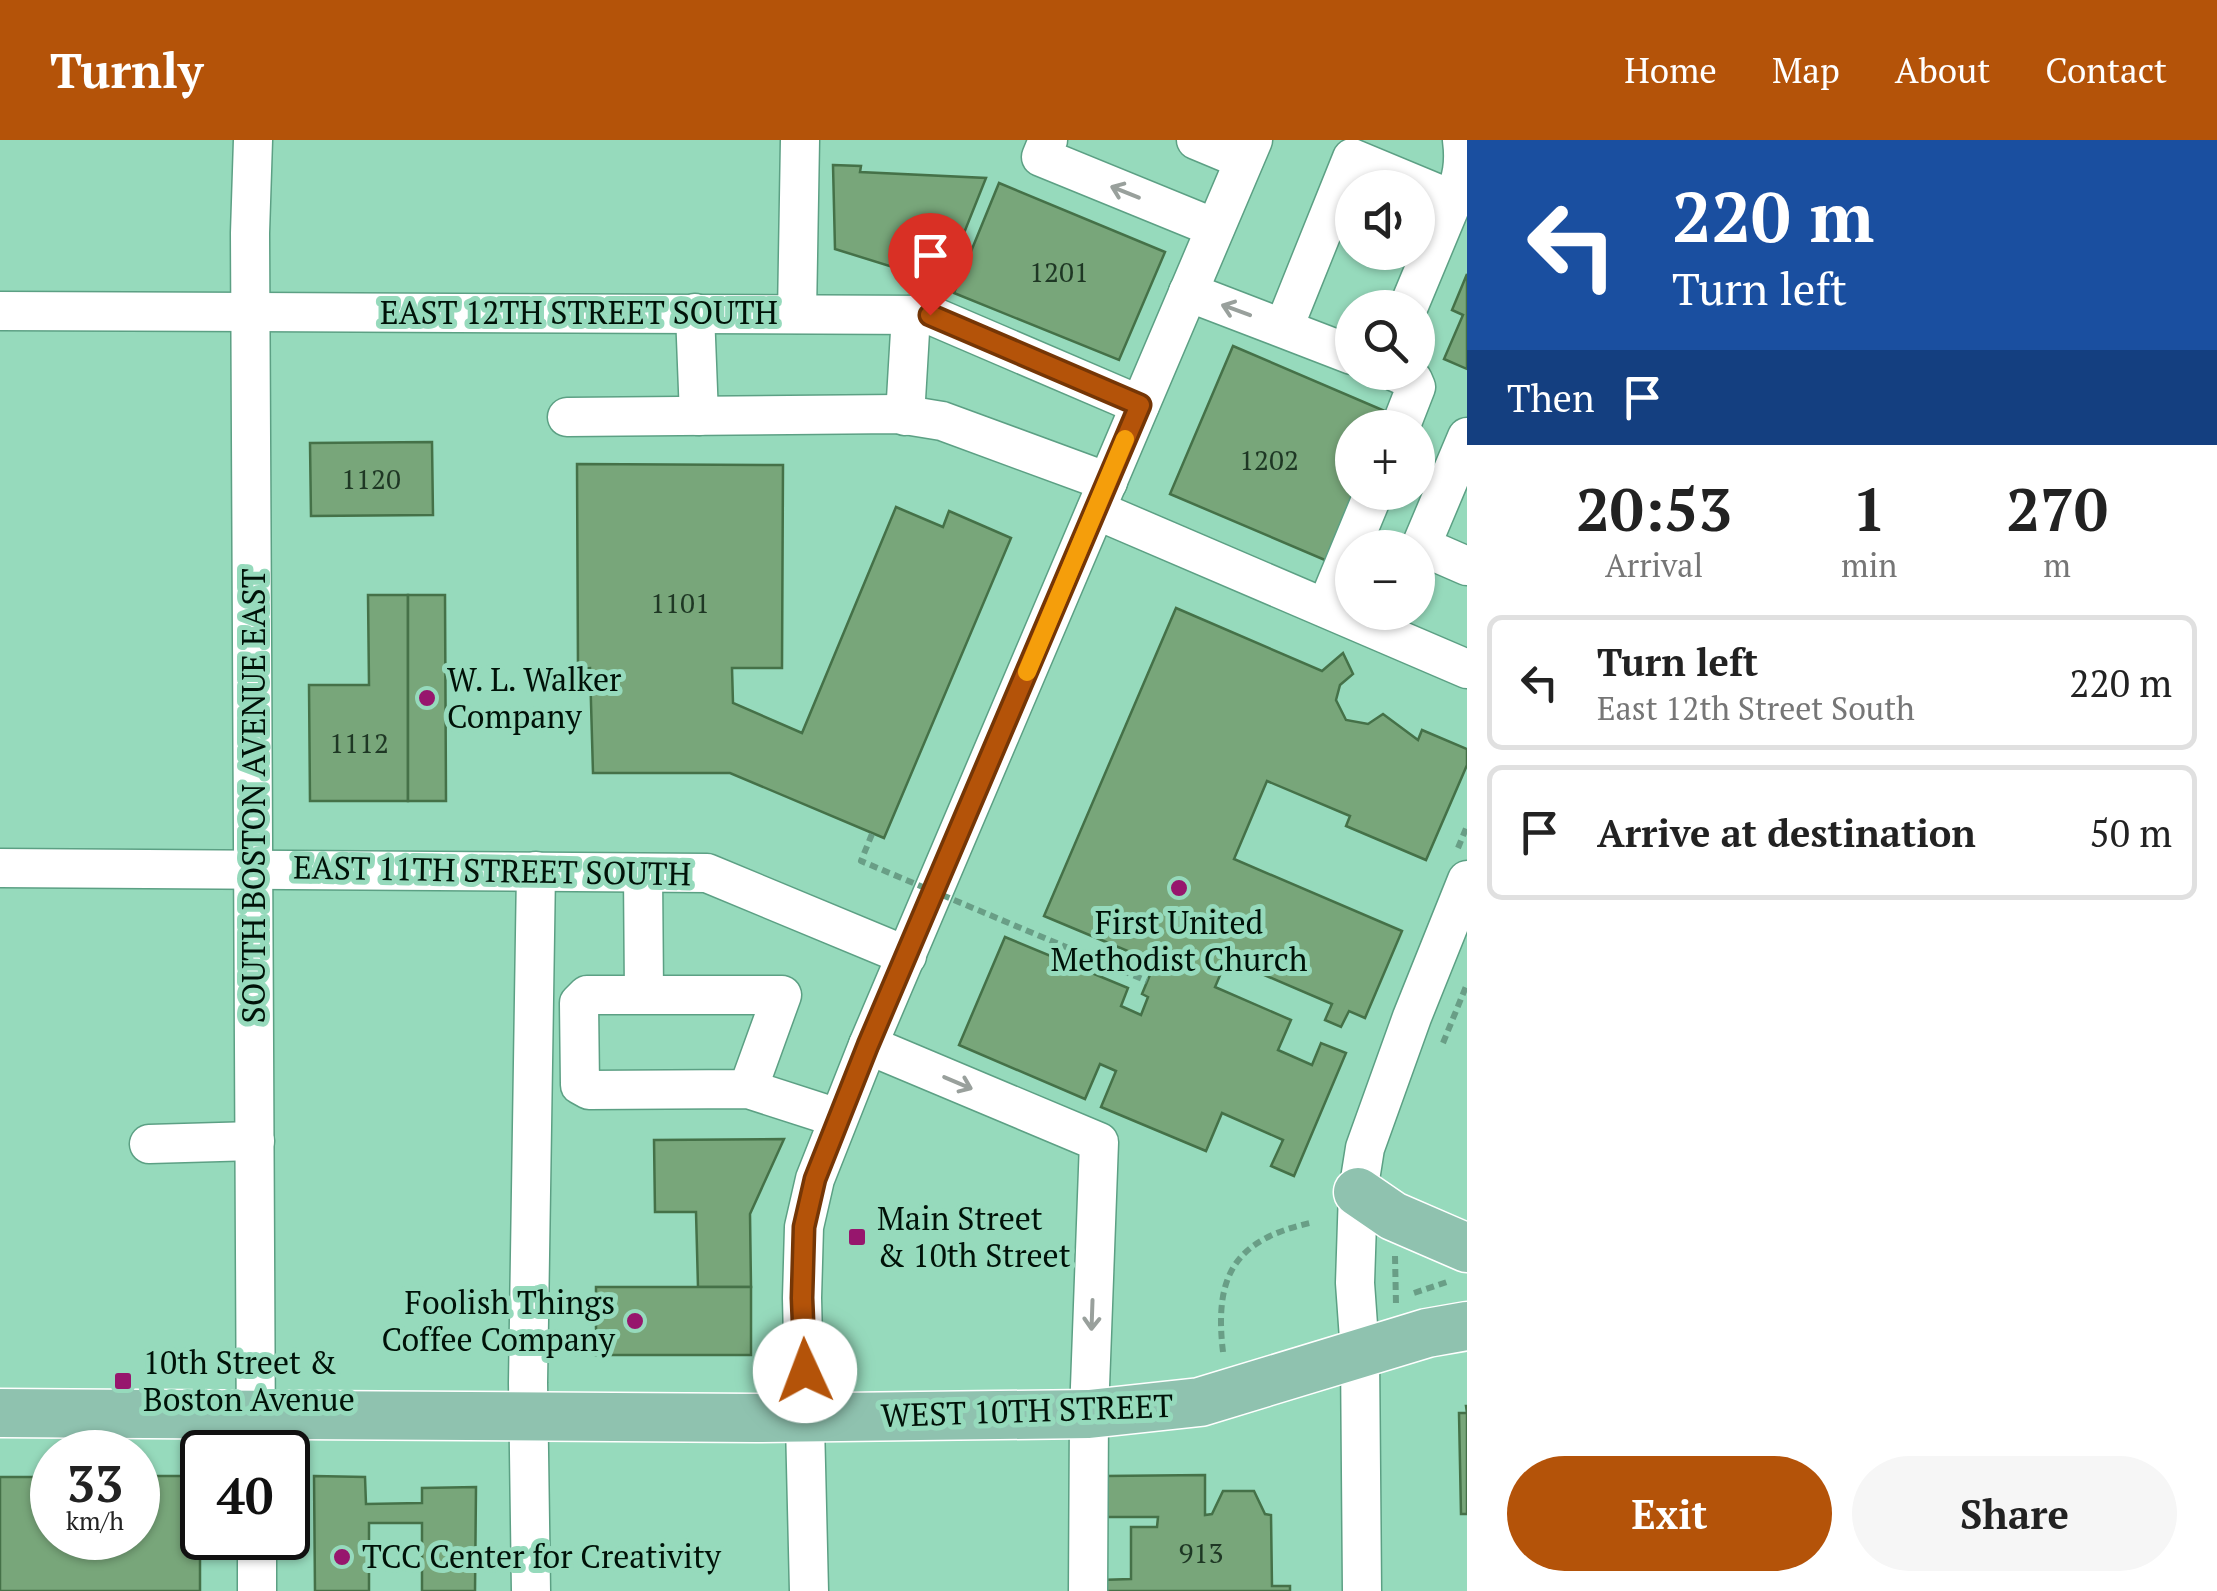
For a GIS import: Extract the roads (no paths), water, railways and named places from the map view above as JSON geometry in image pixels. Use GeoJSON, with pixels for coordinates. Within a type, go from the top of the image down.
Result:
{"type":"FeatureCollection","features":[{"type":"Feature","properties":{"kind":"main road"},"geometry":{"type":"LineString","coordinates":[[1376,1204],[1467,1248]]}},
{"type":"Feature","properties":{"kind":"main road","name":"WEST 10TH STREET"},"geometry":{"type":"LineString","coordinates":[[305,1430],[531,1416],[1089,1414],[1200,1402],[1378,1348],[1467,1326]]}},
{"type":"Feature","properties":{"kind":"main road","name":"WEST 10TH STREET"},"geometry":{"type":"LineString","coordinates":[[0,1414],[216,1430]]}},
{"type":"Feature","properties":{"kind":"street","name":"SOUTH BOSTON AVENUE EAST"},"geometry":{"type":"LineString","coordinates":[[253,140],[256,1430]]}},
{"type":"Feature","properties":{"kind":"street"},"geometry":{"type":"LineString","coordinates":[[797,314],[800,140]]}},
{"type":"Feature","properties":{"kind":"street"},"geometry":{"type":"LineString","coordinates":[[1048,140],[1041,157],[1215,228]]}},
{"type":"Feature","properties":{"kind":"street"},"geometry":{"type":"LineString","coordinates":[[809,1591],[802,1298],[804,1227],[815,1179],[868,1045],[1249,150],[1196,140]]}},
{"type":"Feature","properties":{"kind":"street"},"geometry":{"type":"LineString","coordinates":[[1416,290],[1463,169],[1462,140]]}},
{"type":"Feature","properties":{"kind":"street"},"geometry":{"type":"LineString","coordinates":[[1284,327],[1352,158],[1453,200]]}},
{"type":"Feature","properties":{"kind":"street"},"geometry":{"type":"LineString","coordinates":[[1188,292],[1335,347]]}},
{"type":"Feature","properties":{"kind":"street","name":"EAST 12TH STREET SOUTH"},"geometry":{"type":"LineString","coordinates":[[0,311],[930,315],[1140,405]]}},
{"type":"Feature","properties":{"kind":"street"},"geometry":{"type":"LineString","coordinates":[[696,313],[699,416]]}},
{"type":"Feature","properties":{"kind":"street"},"geometry":{"type":"LineString","coordinates":[[904,416],[911,315]]}},
{"type":"Feature","properties":{"kind":"street"},"geometry":{"type":"LineString","coordinates":[[567,417],[904,416],[942,421],[1335,610]]}},
{"type":"Feature","properties":{"kind":"street"},"geometry":{"type":"LineString","coordinates":[[1427,530],[1467,436]]}},
{"type":"Feature","properties":{"kind":"street"},"geometry":{"type":"LineString","coordinates":[[1326,608],[1367,510]]}},
{"type":"Feature","properties":{"kind":"street"},"geometry":{"type":"LineString","coordinates":[[1435,555],[1467,566]]}},
{"type":"Feature","properties":{"kind":"street"},"geometry":{"type":"LineString","coordinates":[[1399,630],[1467,669]]}},
{"type":"Feature","properties":{"kind":"street","name":"EAST 11TH STREET SOUTH"},"geometry":{"type":"LineString","coordinates":[[0,868],[707,873],[907,956]]}},
{"type":"Feature","properties":{"kind":"street"},"geometry":{"type":"LineString","coordinates":[[530,1591],[528,1383],[536,871]]}},
{"type":"Feature","properties":{"kind":"street"},"geometry":{"type":"LineString","coordinates":[[643,873],[644,994]]}},
{"type":"Feature","properties":{"kind":"street"},"geometry":{"type":"LineString","coordinates":[[1362,1591],[1378,1348],[1355,1283],[1376,1204],[1364,1148],[1467,880]]}},
{"type":"Feature","properties":{"kind":"street"},"geometry":{"type":"LineString","coordinates":[[748,1088],[782,996],[588,994],[579,1003],[580,1085],[589,1090],[748,1088],[838,1118]]}},
{"type":"Feature","properties":{"kind":"street"},"geometry":{"type":"LineString","coordinates":[[868,1045],[1099,1142],[1089,1414],[1088,1591]]}},
{"type":"Feature","properties":{"kind":"street"},"geometry":{"type":"LineString","coordinates":[[149,1144],[255,1142]]}},
{"type":"Feature","properties":{"kind":"street"},"geometry":{"type":"LineString","coordinates":[[257,1560],[257,1591]]}},
{"type":"Feature","properties":{"kind":"place","name":"W. L. Walker Company"},"geometry":{"type":"Point","coordinates":[427,698]}},
{"type":"Feature","properties":{"kind":"place","name":"First United Methodist Church"},"geometry":{"type":"Point","coordinates":[1179,888]}},
{"type":"Feature","properties":{"kind":"place","name":"Main Street & 10th Street"},"geometry":{"type":"Point","coordinates":[857,1237]}},
{"type":"Feature","properties":{"kind":"place","name":"Foolish Things Coffee Company"},"geometry":{"type":"Point","coordinates":[635,1321]}},
{"type":"Feature","properties":{"kind":"place","name":"10th Street & Boston Avenue"},"geometry":{"type":"Point","coordinates":[123,1381]}},
{"type":"Feature","properties":{"kind":"place","name":"TCC Center for Creativity"},"geometry":{"type":"Point","coordinates":[342,1557]}}]}
